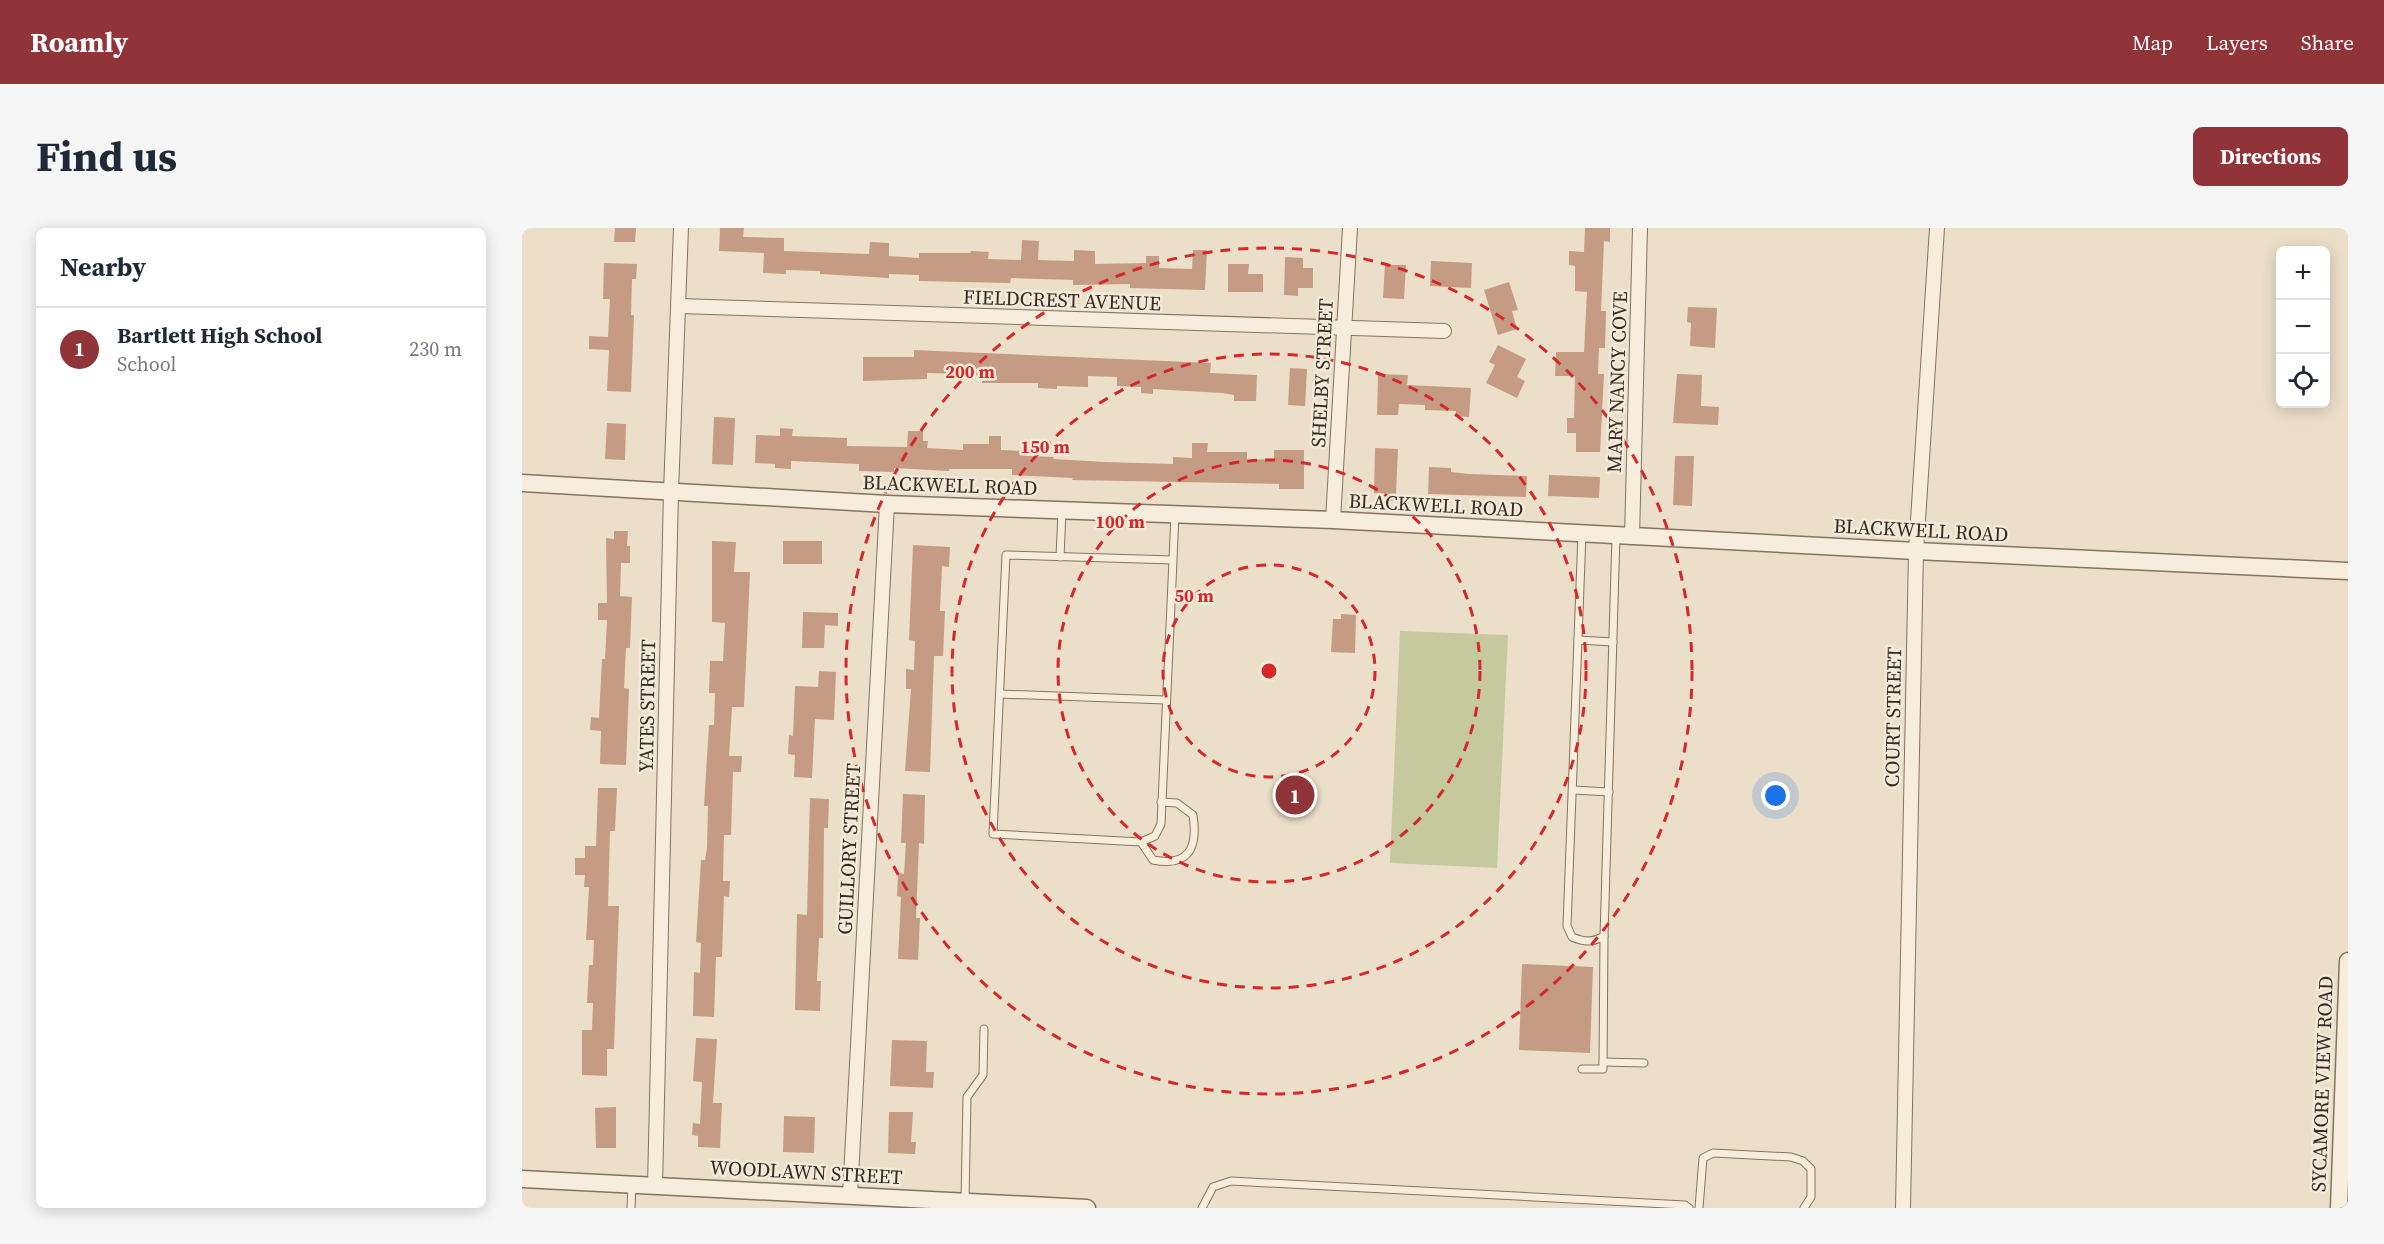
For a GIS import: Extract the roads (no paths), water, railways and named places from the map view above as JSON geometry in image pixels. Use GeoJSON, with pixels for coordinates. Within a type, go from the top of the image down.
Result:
{"type":"FeatureCollection","features":[{"type":"Feature","properties":{"kind":"street","name":"YATES STREET"},"geometry":{"type":"LineString","coordinates":[[655,1186],[671,492],[681,228]]}},
{"type":"Feature","properties":{"kind":"street","name":"SHELBY STREET"},"geometry":{"type":"LineString","coordinates":[[1333,520],[1350,228]]}},
{"type":"Feature","properties":{"kind":"street","name":"MARY NANCY COVE"},"geometry":{"type":"LineString","coordinates":[[1624,536],[1640,228]]}},
{"type":"Feature","properties":{"kind":"street","name":"COURT STREET"},"geometry":{"type":"LineString","coordinates":[[1904,1208],[1916,551],[1937,228]]}},
{"type":"Feature","properties":{"kind":"street","name":"FIELDCREST AVENUE"},"geometry":{"type":"LineString","coordinates":[[679,306],[1444,331]]}},
{"type":"Feature","properties":{"kind":"street","name":"BLACKWELL ROAD"},"geometry":{"type":"LineString","coordinates":[[522,483],[886,504],[1333,520],[2348,571]]}},
{"type":"Feature","properties":{"kind":"street","name":"GUILLORY STREET"},"geometry":{"type":"LineString","coordinates":[[850,1196],[886,504]]}},
{"type":"Feature","properties":{"kind":"street","name":"SYCAMORE VIEW ROAD"},"geometry":{"type":"LineString","coordinates":[[2339,1208],[2348,961]]}},
{"type":"Feature","properties":{"kind":"street","name":"WOODLAWN STREET"},"geometry":{"type":"LineString","coordinates":[[522,1179],[1087,1208]]}},
{"type":"Feature","properties":{"kind":"lane"},"geometry":{"type":"LineString","coordinates":[[1060,557],[1062,511]]}},
{"type":"Feature","properties":{"kind":"lane"},"geometry":{"type":"LineString","coordinates":[[1173,560],[1006,555],[993,834],[1141,842],[1155,836],[1161,824],[1161,802],[1173,560],[1175,514]]}},
{"type":"Feature","properties":{"kind":"lane"},"geometry":{"type":"LineString","coordinates":[[1582,534],[1567,926],[1572,937],[1582,941],[1594,941],[1604,936]]}},
{"type":"Feature","properties":{"kind":"lane"},"geometry":{"type":"LineString","coordinates":[[1582,1069],[1603,1069],[1604,936],[1613,642],[1624,536]]}},
{"type":"Feature","properties":{"kind":"lane"},"geometry":{"type":"LineString","coordinates":[[1578,640],[1613,642]]}},
{"type":"Feature","properties":{"kind":"lane"},"geometry":{"type":"LineString","coordinates":[[1000,694],[1166,700]]}},
{"type":"Feature","properties":{"kind":"lane"},"geometry":{"type":"LineString","coordinates":[[1573,789],[1609,792]]}},
{"type":"Feature","properties":{"kind":"lane"},"geometry":{"type":"LineString","coordinates":[[1141,842],[1153,860],[1168,863],[1180,859],[1192,848],[1196,836],[1193,816],[1177,803],[1161,802]]}},
{"type":"Feature","properties":{"kind":"lane"},"geometry":{"type":"LineString","coordinates":[[966,1202],[967,1097],[983,1075],[984,1029]]}},
{"type":"Feature","properties":{"kind":"lane"},"geometry":{"type":"LineString","coordinates":[[1603,1062],[1644,1063]]}},
{"type":"Feature","properties":{"kind":"lane"},"geometry":{"type":"LineString","coordinates":[[1699,1208],[1703,1158],[1713,1153],[1791,1157],[1803,1161],[1811,1169],[1811,1197],[1804,1208]]}},
{"type":"Feature","properties":{"kind":"lane"},"geometry":{"type":"LineString","coordinates":[[1202,1208],[1213,1187],[1231,1181],[1686,1205],[1689,1208]]}},
{"type":"Feature","properties":{"kind":"lane"},"geometry":{"type":"LineString","coordinates":[[631,1208],[632,1185]]}},
{"type":"Feature","properties":{"kind":"place","name":"Bartlett High School"},"geometry":{"type":"Point","coordinates":[1295,795]}}]}
